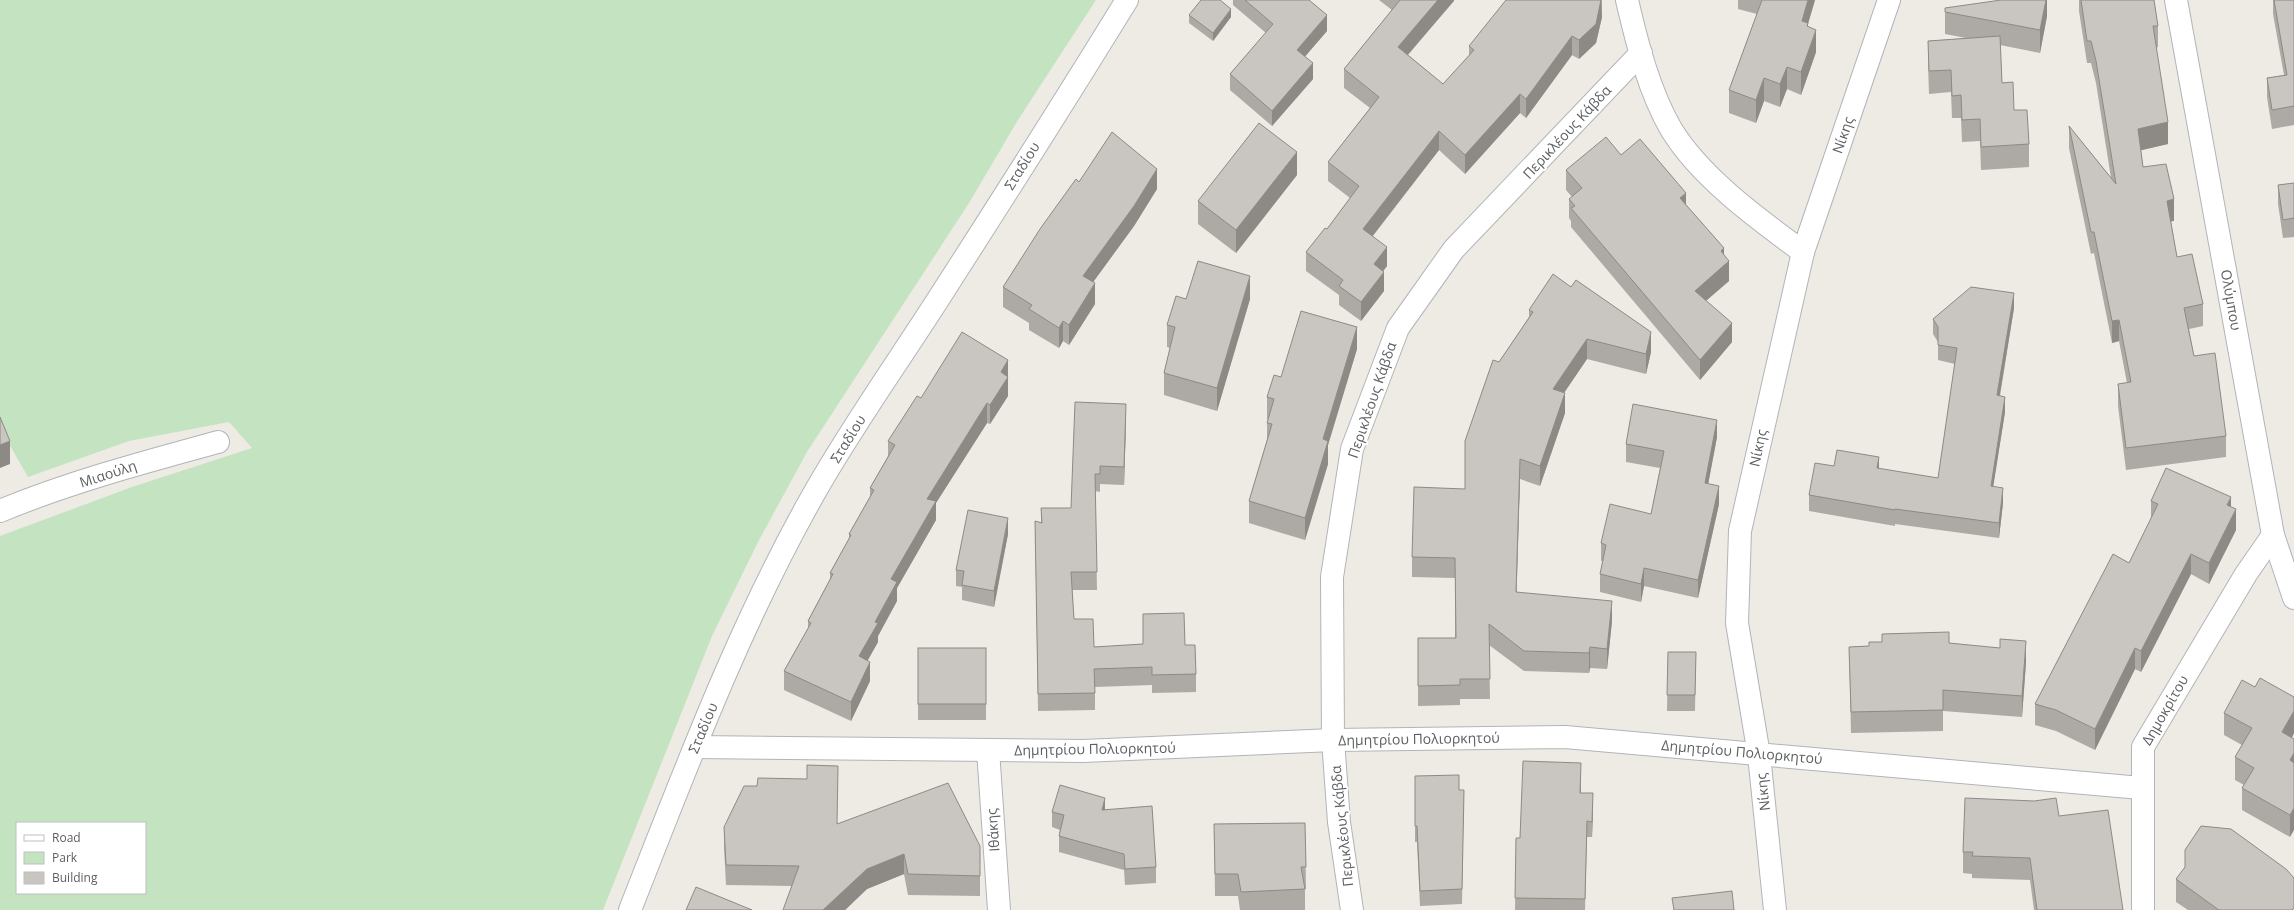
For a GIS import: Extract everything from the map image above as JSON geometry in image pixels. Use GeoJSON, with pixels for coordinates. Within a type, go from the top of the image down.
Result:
{"type":"FeatureCollection","features":[{"type":"Feature","properties":{"kind":"street","name":"Σταδίου"},"geometry":{"type":"LineString","coordinates":[[630,910],[695,747],[761,593],[817,488],[1127,0]]}},
{"type":"Feature","properties":{"kind":"street"},"geometry":{"type":"LineString","coordinates":[[1627,0],[1641,53],[1663,114],[1686,149],[1737,202],[1803,252]]}},
{"type":"Feature","properties":{"kind":"street","name":"Νίκης"},"geometry":{"type":"LineString","coordinates":[[1775,910],[1759,755],[1737,623],[1740,531],[1803,252],[1889,0]]}},
{"type":"Feature","properties":{"kind":"street","name":"Ολύμπου"},"geometry":{"type":"LineString","coordinates":[[2176,0],[2273,535],[2294,598]]}},
{"type":"Feature","properties":{"kind":"street","name":"Περικλέους Κάβδα"},"geometry":{"type":"LineString","coordinates":[[1352,910],[1339,822],[1333,740],[1332,577],[1351,456],[1398,328],[1454,250],[1641,53]]}},
{"type":"Feature","properties":{"kind":"street","name":"Μιαούλη"},"geometry":{"type":"LineString","coordinates":[[0,511],[25,501],[137,464],[218,442]]}},
{"type":"Feature","properties":{"kind":"street","name":"Δημοκρίτου"},"geometry":{"type":"LineString","coordinates":[[2143,910],[2141,788],[2143,747],[2242,580],[2273,535]]}},
{"type":"Feature","properties":{"kind":"street","name":"Δημητρίου Πολιορκητού"},"geometry":{"type":"LineString","coordinates":[[695,747],[1131,750],[1333,740],[1566,737],[2141,788]]}},
{"type":"Feature","properties":{"kind":"street","name":"Ιθάκης"},"geometry":{"type":"LineString","coordinates":[[988,750],[998,910]]}},
{"type":"Feature","properties":{"kind":"green space"},"geometry":{"type":"Polygon","coordinates":[[[0,0],[1096,0],[1018,120],[969,203],[807,452],[758,542],[712,636],[603,910],[0,910],[0,536],[132,487],[252,448],[229,422],[129,441],[28,477],[0,428],[0,0]]]}},
{"type":"Feature","properties":{"kind":"building"},"geometry":{"type":"Polygon","coordinates":[[[1201,0],[1220,0],[1231,9],[1213,33],[1189,15],[1201,0]]]}},
{"type":"Feature","properties":{"kind":"building"},"geometry":{"type":"Polygon","coordinates":[[[1245,0],[1309,0],[1327,15],[1297,50],[1313,63],[1272,111],[1230,74],[1273,24],[1245,0]]]}},
{"type":"Feature","properties":{"kind":"building"},"geometry":{"type":"Polygon","coordinates":[[[1400,0],[1438,0],[1398,47],[1443,84],[1474,50],[1469,46],[1506,0],[1601,0],[1596,24],[1579,40],[1572,36],[1526,99],[1520,94],[1465,155],[1439,131],[1363,229],[1387,247],[1374,264],[1384,272],[1361,302],[1339,286],[1343,280],[1306,252],[1325,228],[1327,229],[1359,186],[1328,162],[1379,97],[1344,69],[1400,0]]]}},
{"type":"Feature","properties":{"kind":"building"},"geometry":{"type":"Polygon","coordinates":[[[1762,0],[1808,0],[1802,21],[1808,23],[1807,26],[1816,30],[1801,72],[1787,67],[1780,84],[1764,78],[1756,100],[1729,90],[1762,0]]]}},
{"type":"Feature","properties":{"kind":"building"},"geometry":{"type":"Polygon","coordinates":[[[2001,0],[2046,0],[2040,30],[1945,12],[1945,8],[2001,0]]]}},
{"type":"Feature","properties":{"kind":"building"},"geometry":{"type":"Polygon","coordinates":[[[2081,0],[2154,0],[2158,26],[2153,26],[2168,122],[2138,129],[2143,167],[2166,164],[2174,199],[2167,201],[2177,257],[2192,254],[2203,304],[2184,308],[2194,356],[2215,353],[2226,436],[2126,448],[2118,384],[2131,382],[2119,320],[2112,321],[2094,232],[2091,232],[2069,126],[2116,184],[2096,61],[2091,41],[2087,41],[2081,0]]]}},
{"type":"Feature","properties":{"kind":"building"},"geometry":{"type":"Polygon","coordinates":[[[2274,0],[2294,0],[2294,106],[2272,110],[2267,78],[2287,75],[2274,0]]]}},
{"type":"Feature","properties":{"kind":"building"},"geometry":{"type":"Polygon","coordinates":[[[2000,36],[2002,83],[2013,82],[2014,110],[2027,110],[2029,144],[1981,147],[1980,119],[1962,120],[1961,95],[1952,96],[1951,70],[1929,71],[1928,41],[2000,36]]]}},
{"type":"Feature","properties":{"kind":"building"},"geometry":{"type":"Polygon","coordinates":[[[1259,123],[1297,152],[1236,230],[1198,201],[1259,123]]]}},
{"type":"Feature","properties":{"kind":"building"},"geometry":{"type":"Polygon","coordinates":[[[1112,132],[1157,169],[1134,206],[1083,276],[1095,283],[1069,325],[1063,321],[1059,328],[1029,309],[1032,305],[1003,287],[1040,229],[1076,179],[1079,182],[1112,132]]]}},
{"type":"Feature","properties":{"kind":"building"},"geometry":{"type":"Polygon","coordinates":[[[1606,137],[1621,155],[1640,139],[1686,193],[1680,198],[1724,248],[1721,251],[1729,261],[1695,291],[1732,323],[1700,360],[1571,208],[1575,206],[1569,199],[1582,188],[1566,170],[1606,137]]]}},
{"type":"Feature","properties":{"kind":"building"},"geometry":{"type":"Polygon","coordinates":[[[2294,183],[2294,218],[2283,220],[2278,185],[2294,183]]]}},
{"type":"Feature","properties":{"kind":"building"},"geometry":{"type":"Polygon","coordinates":[[[1198,261],[1250,276],[1217,388],[1164,373],[1175,327],[1167,325],[1176,296],[1186,299],[1198,261]]]}},
{"type":"Feature","properties":{"kind":"building"},"geometry":{"type":"Polygon","coordinates":[[[1553,274],[1571,287],[1576,280],[1651,332],[1646,354],[1587,339],[1553,389],[1565,393],[1540,466],[1520,459],[1516,592],[1612,601],[1607,649],[1590,647],[1589,653],[1524,651],[1489,624],[1490,679],[1460,679],[1460,685],[1418,686],[1418,638],[1456,638],[1455,558],[1412,557],[1414,487],[1465,489],[1465,441],[1493,360],[1499,362],[1533,312],[1529,310],[1553,274]]]}},
{"type":"Feature","properties":{"kind":"building"},"geometry":{"type":"Polygon","coordinates":[[[1971,287],[2014,293],[1997,395],[2005,397],[1991,486],[2003,488],[1999,523],[1895,510],[1809,495],[1815,463],[1834,466],[1837,450],[1879,457],[1877,468],[1938,478],[1957,348],[1938,345],[1938,327],[1933,319],[1971,287]]]}},
{"type":"Feature","properties":{"kind":"building"},"geometry":{"type":"Polygon","coordinates":[[[1301,311],[1357,327],[1323,439],[1328,441],[1305,518],[1249,501],[1272,424],[1267,423],[1274,399],[1267,397],[1274,375],[1281,377],[1301,311]]]}},
{"type":"Feature","properties":{"kind":"building"},"geometry":{"type":"Polygon","coordinates":[[[962,332],[1008,360],[1001,372],[1008,377],[990,405],[987,403],[927,499],[936,501],[891,579],[897,582],[875,622],[878,623],[859,656],[870,662],[851,702],[784,671],[811,623],[808,621],[833,574],[830,573],[851,535],[849,534],[874,490],[870,488],[895,445],[888,441],[917,396],[921,398],[962,332]]]}},
{"type":"Feature","properties":{"kind":"building"},"geometry":{"type":"Polygon","coordinates":[[[1075,402],[1126,404],[1124,467],[1100,466],[1100,474],[1095,474],[1097,572],[1071,572],[1074,619],[1093,619],[1094,647],[1143,644],[1143,614],[1184,613],[1185,645],[1195,645],[1196,674],[1152,675],[1152,667],[1094,669],[1095,693],[1038,694],[1035,521],[1042,523],[1041,508],[1071,508],[1075,402]]]}},
{"type":"Feature","properties":{"kind":"building"},"geometry":{"type":"Polygon","coordinates":[[[1633,404],[1717,420],[1705,483],[1719,486],[1698,580],[1644,568],[1641,584],[1600,574],[1606,545],[1601,543],[1610,504],[1651,514],[1664,451],[1626,444],[1633,404]]]}},
{"type":"Feature","properties":{"kind":"building"},"geometry":{"type":"Polygon","coordinates":[[[0,417],[10,441],[0,445],[0,417]]]}},
{"type":"Feature","properties":{"kind":"building"},"geometry":{"type":"Polygon","coordinates":[[[2166,468],[2231,497],[2227,505],[2236,509],[2209,563],[2191,554],[2141,651],[2135,648],[2095,729],[2056,710],[2035,704],[2113,554],[2129,563],[2158,504],[2151,501],[2166,468]]]}},
{"type":"Feature","properties":{"kind":"building"},"geometry":{"type":"Polygon","coordinates":[[[968,510],[1008,518],[994,591],[962,585],[964,571],[956,570],[968,510]]]}},
{"type":"Feature","properties":{"kind":"building"},"geometry":{"type":"Polygon","coordinates":[[[1949,632],[1949,643],[2000,648],[2000,639],[2026,641],[2022,696],[1943,690],[1943,710],[1851,712],[1849,647],[1869,646],[1869,642],[1882,642],[1882,634],[1949,632]]]}},
{"type":"Feature","properties":{"kind":"building"},"geometry":{"type":"Polygon","coordinates":[[[918,648],[986,648],[986,704],[918,704],[918,648]]]}},
{"type":"Feature","properties":{"kind":"building"},"geometry":{"type":"Polygon","coordinates":[[[1668,652],[1696,652],[1695,695],[1667,695],[1668,652]]]}},
{"type":"Feature","properties":{"kind":"building"},"geometry":{"type":"Polygon","coordinates":[[[2260,678],[2294,697],[2294,711],[2282,732],[2294,739],[2294,753],[2290,760],[2294,763],[2294,808],[2290,815],[2242,788],[2254,768],[2235,757],[2252,728],[2224,713],[2242,680],[2255,687],[2260,678]]]}},
{"type":"Feature","properties":{"kind":"building"},"geometry":{"type":"Polygon","coordinates":[[[1523,761],[1581,763],[1580,793],[1593,793],[1592,822],[1587,821],[1585,899],[1515,898],[1516,838],[1520,838],[1523,761]]]}},
{"type":"Feature","properties":{"kind":"building"},"geometry":{"type":"Polygon","coordinates":[[[807,765],[838,766],[837,824],[948,783],[980,846],[980,876],[908,874],[904,854],[867,869],[823,910],[783,910],[799,866],[726,865],[724,827],[744,786],[757,786],[758,778],[807,779],[807,765]]]}},
{"type":"Feature","properties":{"kind":"building"},"geometry":{"type":"Polygon","coordinates":[[[1459,775],[1459,790],[1464,790],[1462,889],[1420,891],[1417,826],[1415,826],[1415,776],[1459,775]]]}},
{"type":"Feature","properties":{"kind":"building"},"geometry":{"type":"Polygon","coordinates":[[[1060,785],[1105,798],[1102,810],[1152,806],[1156,867],[1125,869],[1124,854],[1059,836],[1064,815],[1052,812],[1060,785]]]}},
{"type":"Feature","properties":{"kind":"building"},"geometry":{"type":"Polygon","coordinates":[[[1965,798],[2034,801],[2056,798],[2059,816],[2108,810],[2123,910],[2037,910],[2030,858],[1972,856],[1973,852],[1963,852],[1965,798]]]}},
{"type":"Feature","properties":{"kind":"building"},"geometry":{"type":"Polygon","coordinates":[[[1305,823],[1306,867],[1301,867],[1305,889],[1241,892],[1238,874],[1215,874],[1214,824],[1305,823]]]}},
{"type":"Feature","properties":{"kind":"building"},"geometry":{"type":"Polygon","coordinates":[[[2201,826],[2231,829],[2286,869],[2294,878],[2294,908],[2292,910],[2219,910],[2176,879],[2185,867],[2185,850],[2201,826]]]}},
{"type":"Feature","properties":{"kind":"building"},"geometry":{"type":"Polygon","coordinates":[[[696,887],[752,910],[686,910],[696,887]]]}},
{"type":"Feature","properties":{"kind":"building"},"geometry":{"type":"Polygon","coordinates":[[[1732,891],[1734,910],[1674,910],[1672,898],[1732,891]]]}}]}
